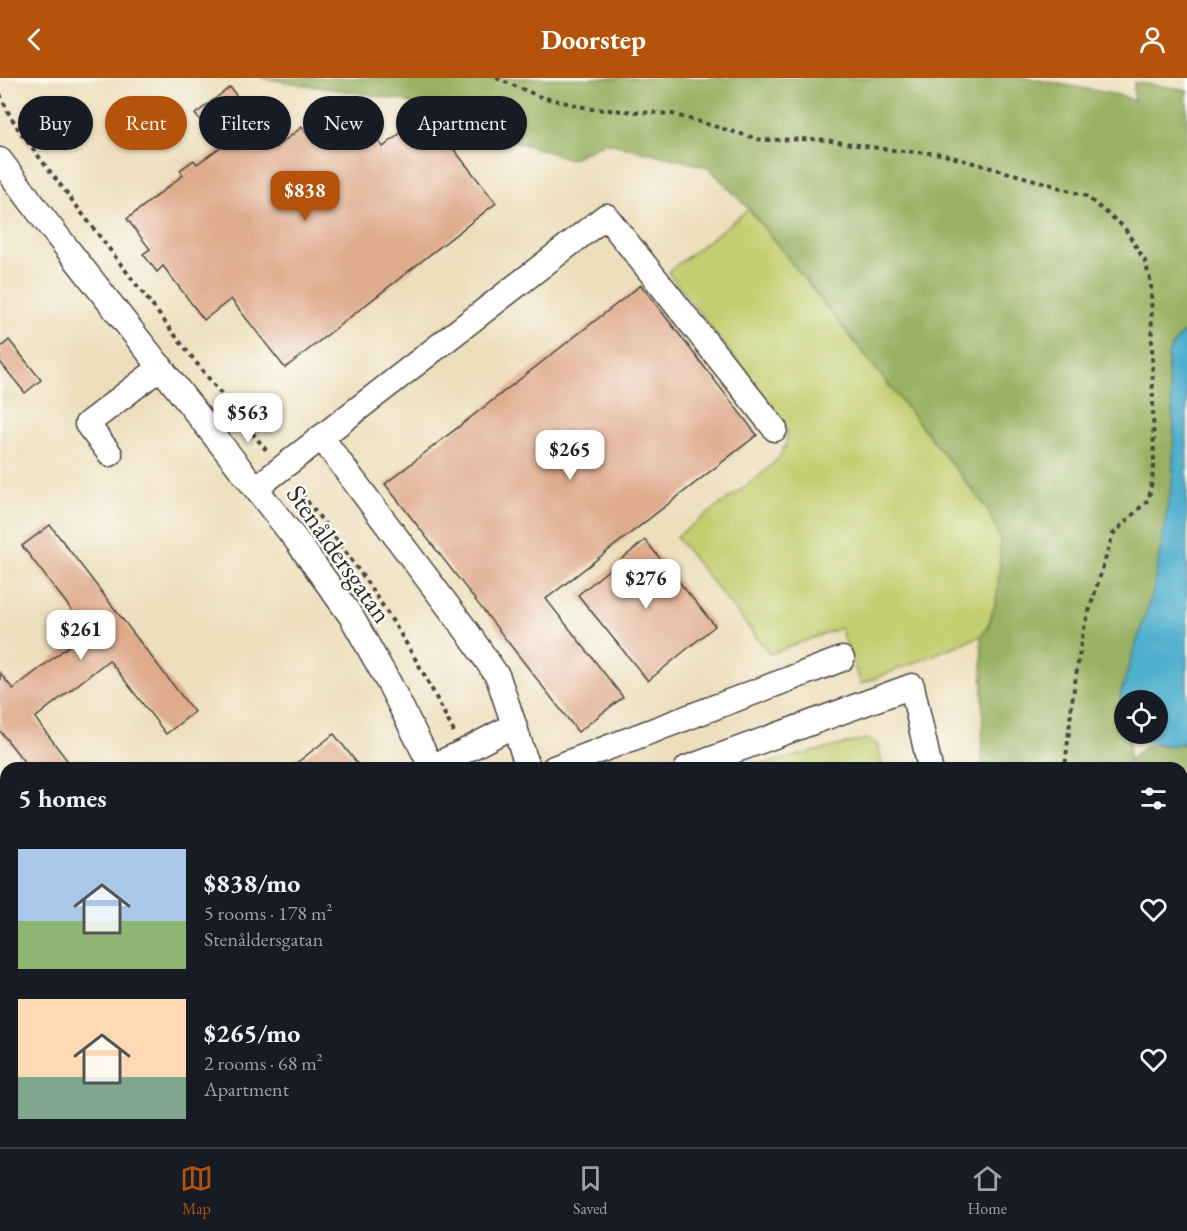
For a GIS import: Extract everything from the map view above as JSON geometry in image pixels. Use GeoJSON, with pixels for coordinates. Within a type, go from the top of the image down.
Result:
{"type":"FeatureCollection","features":[{"type":"Feature","properties":{"kind":"street","name":"Stenåldersgatan"},"geometry":{"type":"LineString","coordinates":[[0,160],[297,541],[351,616],[429,762]]}},
{"type":"Feature","properties":{"kind":"street"},"geometry":{"type":"LineString","coordinates":[[256,488],[606,216],[775,429]]}},
{"type":"Feature","properties":{"kind":"street"},"geometry":{"type":"LineString","coordinates":[[110,454],[87,424],[160,367]]}},
{"type":"Feature","properties":{"kind":"street"},"geometry":{"type":"LineString","coordinates":[[321,437],[459,621],[498,677],[526,762]]}},
{"type":"Feature","properties":{"kind":"street"},"geometry":{"type":"LineString","coordinates":[[570,762],[842,659]]}},
{"type":"Feature","properties":{"kind":"street"},"geometry":{"type":"LineString","coordinates":[[703,762],[912,686],[929,762]]}},
{"type":"Feature","properties":{"kind":"street"},"geometry":{"type":"LineString","coordinates":[[443,762],[514,725]]}},
{"type":"Feature","properties":{"kind":"path"},"geometry":{"type":"LineString","coordinates":[[496,78],[541,97],[592,109],[672,114],[762,140],[818,140],[941,154],[1086,196],[1124,227],[1145,261],[1151,283],[1154,466],[1149,499],[1113,534],[1083,631],[1066,762]]}},
{"type":"Feature","properties":{"kind":"path"},"geometry":{"type":"LineString","coordinates":[[0,94],[20,132],[187,351],[321,518],[377,596],[413,655],[464,752]]}},
{"type":"Feature","properties":{"kind":"green space"},"geometry":{"type":"Polygon","coordinates":[[[261,78],[1028,78],[1123,96],[1134,101],[1134,82],[1187,90],[1187,331],[1182,334],[1171,359],[1168,359],[1174,425],[1173,477],[1154,587],[1126,690],[1114,690],[1114,744],[1129,744],[1128,761],[1147,745],[1185,744],[1187,742],[1187,762],[982,762],[981,636],[988,627],[996,602],[1000,566],[1000,538],[988,510],[749,209],[708,167],[605,142],[571,159],[527,145],[527,96],[396,96],[396,99],[261,78]]]}},
{"type":"Feature","properties":{"kind":"green space"},"geometry":{"type":"Polygon","coordinates":[[[749,209],[988,510],[999,536],[1001,564],[996,603],[981,636],[861,684],[840,628],[770,654],[676,537],[758,477],[778,459],[786,444],[787,432],[782,420],[668,272],[749,209]]]}},
{"type":"Feature","properties":{"kind":"green space"},"geometry":{"type":"Polygon","coordinates":[[[866,739],[877,744],[882,762],[772,762],[866,739]]]}},
{"type":"Feature","properties":{"kind":"water"},"geometry":{"type":"Polygon","coordinates":[[[1187,330],[1187,743],[1168,746],[1160,744],[1168,744],[1168,690],[1122,690],[1154,587],[1173,477],[1174,425],[1168,354],[1177,339],[1187,330]]]}},
{"type":"Feature","properties":{"kind":"building"},"geometry":{"type":"Polygon","coordinates":[[[230,87],[237,96],[218,96],[230,87]]]}},
{"type":"Feature","properties":{"kind":"building"},"geometry":{"type":"Polygon","coordinates":[[[302,127],[303,150],[384,150],[384,146],[396,137],[396,150],[454,150],[496,203],[285,368],[231,299],[204,320],[163,266],[157,272],[143,254],[150,249],[127,219],[183,175],[180,170],[194,160],[197,164],[216,150],[291,150],[291,136],[302,127]]]}},
{"type":"Feature","properties":{"kind":"building"},"geometry":{"type":"Polygon","coordinates":[[[641,285],[757,435],[546,599],[623,697],[578,732],[385,484],[641,285]]]}},
{"type":"Feature","properties":{"kind":"building"},"geometry":{"type":"Polygon","coordinates":[[[9,340],[41,380],[25,393],[0,362],[0,348],[9,340]]]}},
{"type":"Feature","properties":{"kind":"building"},"geometry":{"type":"Polygon","coordinates":[[[50,525],[194,712],[166,734],[109,660],[35,718],[68,762],[24,762],[0,731],[0,673],[13,689],[88,631],[22,546],[50,525]]]}},
{"type":"Feature","properties":{"kind":"building"},"geometry":{"type":"Polygon","coordinates":[[[645,540],[715,626],[648,681],[578,595],[645,540]]]}},
{"type":"Feature","properties":{"kind":"building"},"geometry":{"type":"Polygon","coordinates":[[[334,734],[356,762],[298,762],[334,734]]]}}]}
